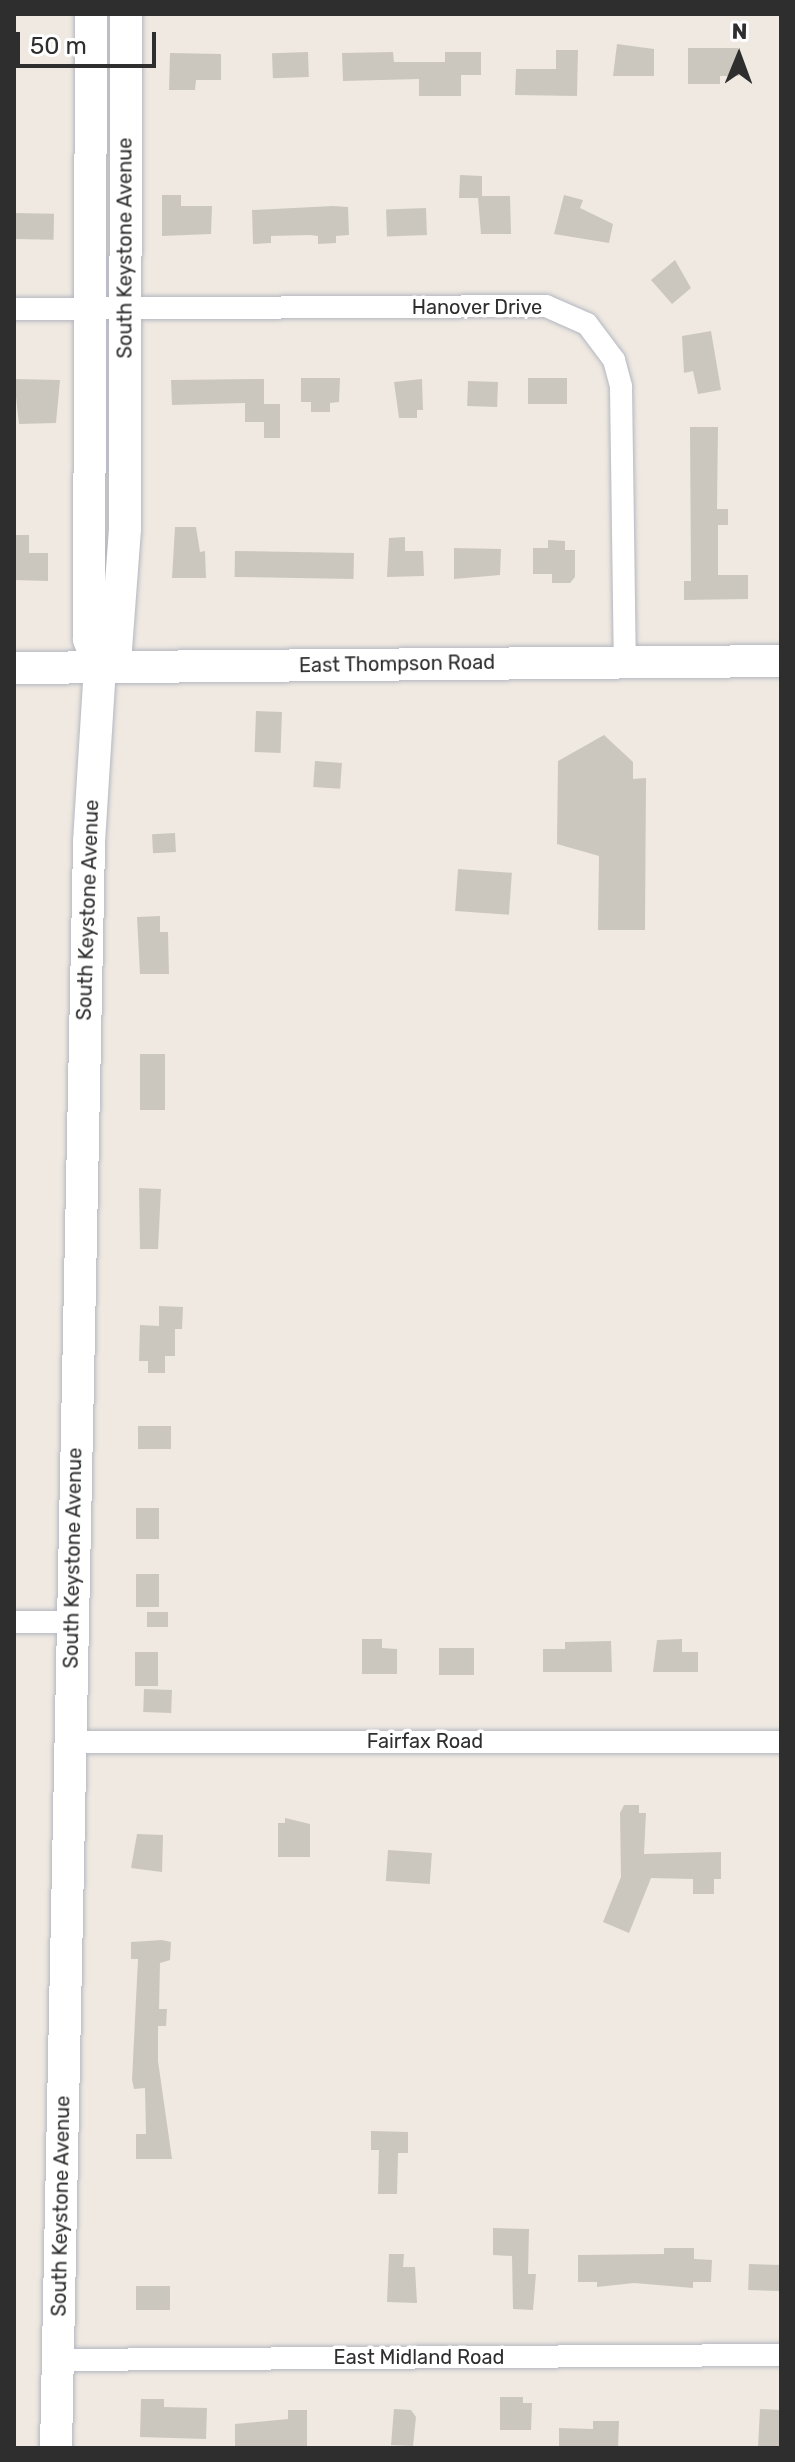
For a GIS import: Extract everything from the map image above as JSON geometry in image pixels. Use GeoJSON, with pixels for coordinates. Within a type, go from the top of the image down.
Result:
{"type":"FeatureCollection","features":[{"type":"Feature","properties":{"kind":"main road","name":"South Keystone Avenue"},"geometry":{"type":"LineString","coordinates":[[56,2448],[89,842],[100,668],[89,639],[91,14]]}},
{"type":"Feature","properties":{"kind":"main road","name":"South Keystone Avenue"},"geometry":{"type":"LineString","coordinates":[[100,668],[116,649],[120,603],[126,14]]}},
{"type":"Feature","properties":{"kind":"main road","name":"East Thompson Road"},"geometry":{"type":"LineString","coordinates":[[14,668],[781,661]]}},
{"type":"Feature","properties":{"kind":"street","name":"Hanover Drive"},"geometry":{"type":"LineString","coordinates":[[14,309],[546,306],[587,324],[614,360],[621,387],[625,662]]}},
{"type":"Feature","properties":{"kind":"street"},"geometry":{"type":"LineString","coordinates":[[14,1622],[71,1622]]}},
{"type":"Feature","properties":{"kind":"street","name":"Fairfax Road"},"geometry":{"type":"LineString","coordinates":[[69,1742],[781,1742]]}},
{"type":"Feature","properties":{"kind":"street","name":"East Midland Road"},"geometry":{"type":"LineString","coordinates":[[58,2360],[781,2355]]}},
{"type":"Feature","properties":{"kind":"building"},"geometry":{"type":"Polygon","coordinates":[[[617,44],[654,49],[654,76],[613,76],[617,44]]]}},
{"type":"Feature","properties":{"kind":"building"},"geometry":{"type":"Polygon","coordinates":[[[688,48],[738,48],[739,76],[720,76],[720,84],[688,84],[688,48]]]}},
{"type":"Feature","properties":{"kind":"building"},"geometry":{"type":"Polygon","coordinates":[[[556,50],[578,50],[577,96],[515,95],[516,69],[556,69],[556,50]]]}},
{"type":"Feature","properties":{"kind":"building"},"geometry":{"type":"Polygon","coordinates":[[[308,52],[309,77],[273,78],[272,53],[308,52]]]}},
{"type":"Feature","properties":{"kind":"building"},"geometry":{"type":"Polygon","coordinates":[[[393,52],[394,62],[445,62],[445,52],[481,52],[481,75],[461,75],[461,96],[419,96],[419,79],[343,81],[342,53],[393,52]]]}},
{"type":"Feature","properties":{"kind":"building"},"geometry":{"type":"Polygon","coordinates":[[[170,53],[221,54],[221,80],[196,80],[195,90],[169,90],[170,53]]]}},
{"type":"Feature","properties":{"kind":"building"},"geometry":{"type":"Polygon","coordinates":[[[460,175],[482,176],[482,196],[510,196],[511,234],[481,234],[478,198],[459,198],[460,175]]]}},
{"type":"Feature","properties":{"kind":"building"},"geometry":{"type":"Polygon","coordinates":[[[162,195],[181,195],[181,206],[212,206],[211,234],[162,236],[162,195]]]}},
{"type":"Feature","properties":{"kind":"building"},"geometry":{"type":"Polygon","coordinates":[[[564,195],[583,200],[580,208],[613,224],[609,243],[554,234],[564,195]]]}},
{"type":"Feature","properties":{"kind":"building"},"geometry":{"type":"Polygon","coordinates":[[[348,207],[349,235],[336,236],[336,243],[318,244],[318,236],[310,235],[271,236],[271,243],[253,244],[252,210],[348,207]]]}},
{"type":"Feature","properties":{"kind":"building"},"geometry":{"type":"Polygon","coordinates":[[[426,208],[427,235],[387,236],[386,209],[426,208]]]}},
{"type":"Feature","properties":{"kind":"building"},"geometry":{"type":"Polygon","coordinates":[[[14,213],[54,214],[54,240],[14,239],[14,213]]]}},
{"type":"Feature","properties":{"kind":"building"},"geometry":{"type":"Polygon","coordinates":[[[675,260],[691,288],[672,304],[651,280],[675,260]]]}},
{"type":"Feature","properties":{"kind":"building"},"geometry":{"type":"Polygon","coordinates":[[[711,331],[721,390],[698,394],[693,371],[684,373],[682,336],[711,331]]]}},
{"type":"Feature","properties":{"kind":"building"},"geometry":{"type":"Polygon","coordinates":[[[301,378],[340,378],[339,402],[330,403],[330,412],[311,412],[311,402],[301,402],[301,378]]]}},
{"type":"Feature","properties":{"kind":"building"},"geometry":{"type":"Polygon","coordinates":[[[528,378],[567,378],[567,404],[528,404],[528,378]]]}},
{"type":"Feature","properties":{"kind":"building"},"geometry":{"type":"Polygon","coordinates":[[[14,379],[60,380],[56,423],[19,424],[14,379]]]}},
{"type":"Feature","properties":{"kind":"building"},"geometry":{"type":"Polygon","coordinates":[[[264,379],[264,404],[280,404],[280,438],[264,438],[264,422],[245,422],[245,403],[172,405],[171,380],[264,379]]]}},
{"type":"Feature","properties":{"kind":"building"},"geometry":{"type":"Polygon","coordinates":[[[422,379],[423,410],[417,410],[417,418],[399,418],[394,382],[422,379]]]}},
{"type":"Feature","properties":{"kind":"building"},"geometry":{"type":"Polygon","coordinates":[[[468,381],[498,382],[497,407],[467,406],[468,381]]]}},
{"type":"Feature","properties":{"kind":"building"},"geometry":{"type":"Polygon","coordinates":[[[690,427],[718,427],[717,509],[728,509],[728,525],[718,525],[718,575],[748,575],[748,599],[684,600],[684,581],[691,581],[690,427]]]}},
{"type":"Feature","properties":{"kind":"building"},"geometry":{"type":"Polygon","coordinates":[[[175,527],[196,527],[200,552],[205,551],[206,578],[172,578],[175,527]]]}},
{"type":"Feature","properties":{"kind":"building"},"geometry":{"type":"Polygon","coordinates":[[[14,535],[29,535],[29,553],[48,553],[48,581],[14,580],[14,535]]]}},
{"type":"Feature","properties":{"kind":"building"},"geometry":{"type":"Polygon","coordinates":[[[405,537],[405,551],[423,551],[424,576],[387,577],[389,538],[405,537]]]}},
{"type":"Feature","properties":{"kind":"building"},"geometry":{"type":"Polygon","coordinates":[[[548,540],[565,541],[565,550],[575,550],[575,577],[570,583],[552,583],[552,574],[533,574],[533,548],[548,548],[548,540]]]}},
{"type":"Feature","properties":{"kind":"building"},"geometry":{"type":"Polygon","coordinates":[[[454,548],[501,549],[500,575],[454,579],[454,548]]]}},
{"type":"Feature","properties":{"kind":"building"},"geometry":{"type":"Polygon","coordinates":[[[235,551],[354,553],[354,579],[235,577],[235,551]]]}},
{"type":"Feature","properties":{"kind":"building"},"geometry":{"type":"Polygon","coordinates":[[[256,711],[282,712],[281,753],[255,752],[256,711]]]}},
{"type":"Feature","properties":{"kind":"building"},"geometry":{"type":"Polygon","coordinates":[[[604,735],[633,762],[633,779],[646,778],[645,930],[598,930],[599,856],[557,844],[558,761],[604,735]]]}},
{"type":"Feature","properties":{"kind":"building"},"geometry":{"type":"Polygon","coordinates":[[[315,761],[342,763],[340,789],[313,787],[315,761]]]}},
{"type":"Feature","properties":{"kind":"building"},"geometry":{"type":"Polygon","coordinates":[[[175,833],[176,852],[153,853],[152,834],[175,833]]]}},
{"type":"Feature","properties":{"kind":"building"},"geometry":{"type":"Polygon","coordinates":[[[458,869],[512,873],[509,915],[455,911],[458,869]]]}},
{"type":"Feature","properties":{"kind":"building"},"geometry":{"type":"Polygon","coordinates":[[[160,916],[160,932],[168,932],[169,974],[140,974],[137,917],[160,916]]]}},
{"type":"Feature","properties":{"kind":"building"},"geometry":{"type":"Polygon","coordinates":[[[140,1054],[165,1054],[165,1110],[140,1110],[140,1054]]]}},
{"type":"Feature","properties":{"kind":"building"},"geometry":{"type":"Polygon","coordinates":[[[139,1188],[161,1189],[158,1249],[140,1249],[139,1188]]]}},
{"type":"Feature","properties":{"kind":"building"},"geometry":{"type":"Polygon","coordinates":[[[159,1306],[183,1307],[182,1329],[175,1329],[175,1356],[165,1356],[165,1373],[148,1373],[148,1361],[139,1361],[140,1325],[159,1326],[159,1306]]]}},
{"type":"Feature","properties":{"kind":"building"},"geometry":{"type":"Polygon","coordinates":[[[138,1426],[171,1426],[171,1449],[138,1449],[138,1426]]]}},
{"type":"Feature","properties":{"kind":"building"},"geometry":{"type":"Polygon","coordinates":[[[136,1508],[159,1508],[159,1539],[136,1539],[136,1508]]]}},
{"type":"Feature","properties":{"kind":"building"},"geometry":{"type":"Polygon","coordinates":[[[136,1574],[159,1574],[159,1607],[136,1607],[136,1574]]]}},
{"type":"Feature","properties":{"kind":"building"},"geometry":{"type":"Polygon","coordinates":[[[147,1612],[168,1612],[168,1627],[147,1627],[147,1612]]]}},
{"type":"Feature","properties":{"kind":"building"},"geometry":{"type":"Polygon","coordinates":[[[362,1639],[382,1639],[382,1648],[397,1649],[397,1674],[362,1674],[362,1639]]]}},
{"type":"Feature","properties":{"kind":"building"},"geometry":{"type":"Polygon","coordinates":[[[682,1639],[682,1652],[698,1652],[698,1672],[653,1672],[657,1640],[682,1639]]]}},
{"type":"Feature","properties":{"kind":"building"},"geometry":{"type":"Polygon","coordinates":[[[611,1641],[612,1672],[543,1672],[543,1649],[565,1649],[565,1642],[611,1641]]]}},
{"type":"Feature","properties":{"kind":"building"},"geometry":{"type":"Polygon","coordinates":[[[439,1648],[474,1648],[474,1675],[439,1675],[439,1648]]]}},
{"type":"Feature","properties":{"kind":"building"},"geometry":{"type":"Polygon","coordinates":[[[135,1652],[158,1652],[158,1686],[135,1686],[135,1652]]]}},
{"type":"Feature","properties":{"kind":"building"},"geometry":{"type":"Polygon","coordinates":[[[144,1689],[172,1690],[171,1713],[143,1712],[144,1689]]]}},
{"type":"Feature","properties":{"kind":"building"},"geometry":{"type":"Polygon","coordinates":[[[624,1805],[639,1805],[639,1813],[646,1813],[644,1854],[721,1852],[721,1879],[714,1879],[714,1894],[693,1894],[693,1879],[651,1878],[629,1933],[603,1922],[621,1877],[620,1813],[624,1805]]]}},
{"type":"Feature","properties":{"kind":"building"},"geometry":{"type":"Polygon","coordinates":[[[285,1818],[310,1824],[310,1857],[278,1857],[278,1823],[285,1823],[285,1818]]]}},
{"type":"Feature","properties":{"kind":"building"},"geometry":{"type":"Polygon","coordinates":[[[137,1834],[163,1835],[162,1872],[131,1868],[137,1834]]]}},
{"type":"Feature","properties":{"kind":"building"},"geometry":{"type":"Polygon","coordinates":[[[388,1850],[432,1853],[430,1884],[386,1881],[388,1850]]]}},
{"type":"Feature","properties":{"kind":"building"},"geometry":{"type":"Polygon","coordinates":[[[131,1942],[171,1942],[170,1960],[160,1963],[159,2009],[167,2009],[166,2026],[158,2026],[158,2061],[172,2159],[136,2159],[136,2134],[146,2134],[145,2088],[134,2089],[132,2080],[138,1959],[131,1959],[131,1942]]]}},
{"type":"Feature","properties":{"kind":"building"},"geometry":{"type":"Polygon","coordinates":[[[371,2131],[408,2132],[408,2153],[398,2153],[397,2194],[378,2194],[379,2150],[371,2150],[371,2131]]]}},
{"type":"Feature","properties":{"kind":"building"},"geometry":{"type":"Polygon","coordinates":[[[493,2228],[529,2229],[528,2274],[536,2274],[533,2310],[513,2309],[512,2256],[493,2255],[493,2228]]]}},
{"type":"Feature","properties":{"kind":"building"},"geometry":{"type":"Polygon","coordinates":[[[664,2248],[694,2248],[694,2259],[712,2260],[711,2282],[693,2282],[693,2288],[634,2283],[597,2287],[597,2282],[578,2282],[578,2255],[664,2254],[664,2248]]]}},
{"type":"Feature","properties":{"kind":"building"},"geometry":{"type":"Polygon","coordinates":[[[389,2254],[404,2254],[403,2267],[415,2267],[417,2303],[387,2302],[389,2254]]]}},
{"type":"Feature","properties":{"kind":"building"},"geometry":{"type":"Polygon","coordinates":[[[749,2264],[781,2265],[780,2291],[748,2290],[749,2264]]]}},
{"type":"Feature","properties":{"kind":"building"},"geometry":{"type":"Polygon","coordinates":[[[136,2286],[170,2286],[170,2310],[136,2310],[136,2286]]]}},
{"type":"Feature","properties":{"kind":"building"},"geometry":{"type":"Polygon","coordinates":[[[500,2397],[523,2397],[523,2403],[532,2403],[531,2430],[500,2430],[500,2397]]]}},
{"type":"Feature","properties":{"kind":"building"},"geometry":{"type":"Polygon","coordinates":[[[141,2399],[164,2399],[164,2407],[207,2408],[206,2439],[140,2437],[141,2399]]]}},
{"type":"Feature","properties":{"kind":"building"},"geometry":{"type":"Polygon","coordinates":[[[394,2409],[411,2410],[416,2417],[413,2446],[391,2445],[394,2409]]]}},
{"type":"Feature","properties":{"kind":"building"},"geometry":{"type":"Polygon","coordinates":[[[760,2409],[781,2410],[779,2448],[758,2448],[760,2409]]]}},
{"type":"Feature","properties":{"kind":"building"},"geometry":{"type":"Polygon","coordinates":[[[288,2410],[307,2410],[307,2448],[235,2448],[235,2424],[288,2419],[288,2410]]]}},
{"type":"Feature","properties":{"kind":"building"},"geometry":{"type":"Polygon","coordinates":[[[593,2421],[619,2421],[618,2448],[559,2448],[559,2428],[593,2429],[593,2421]]]}}]}
